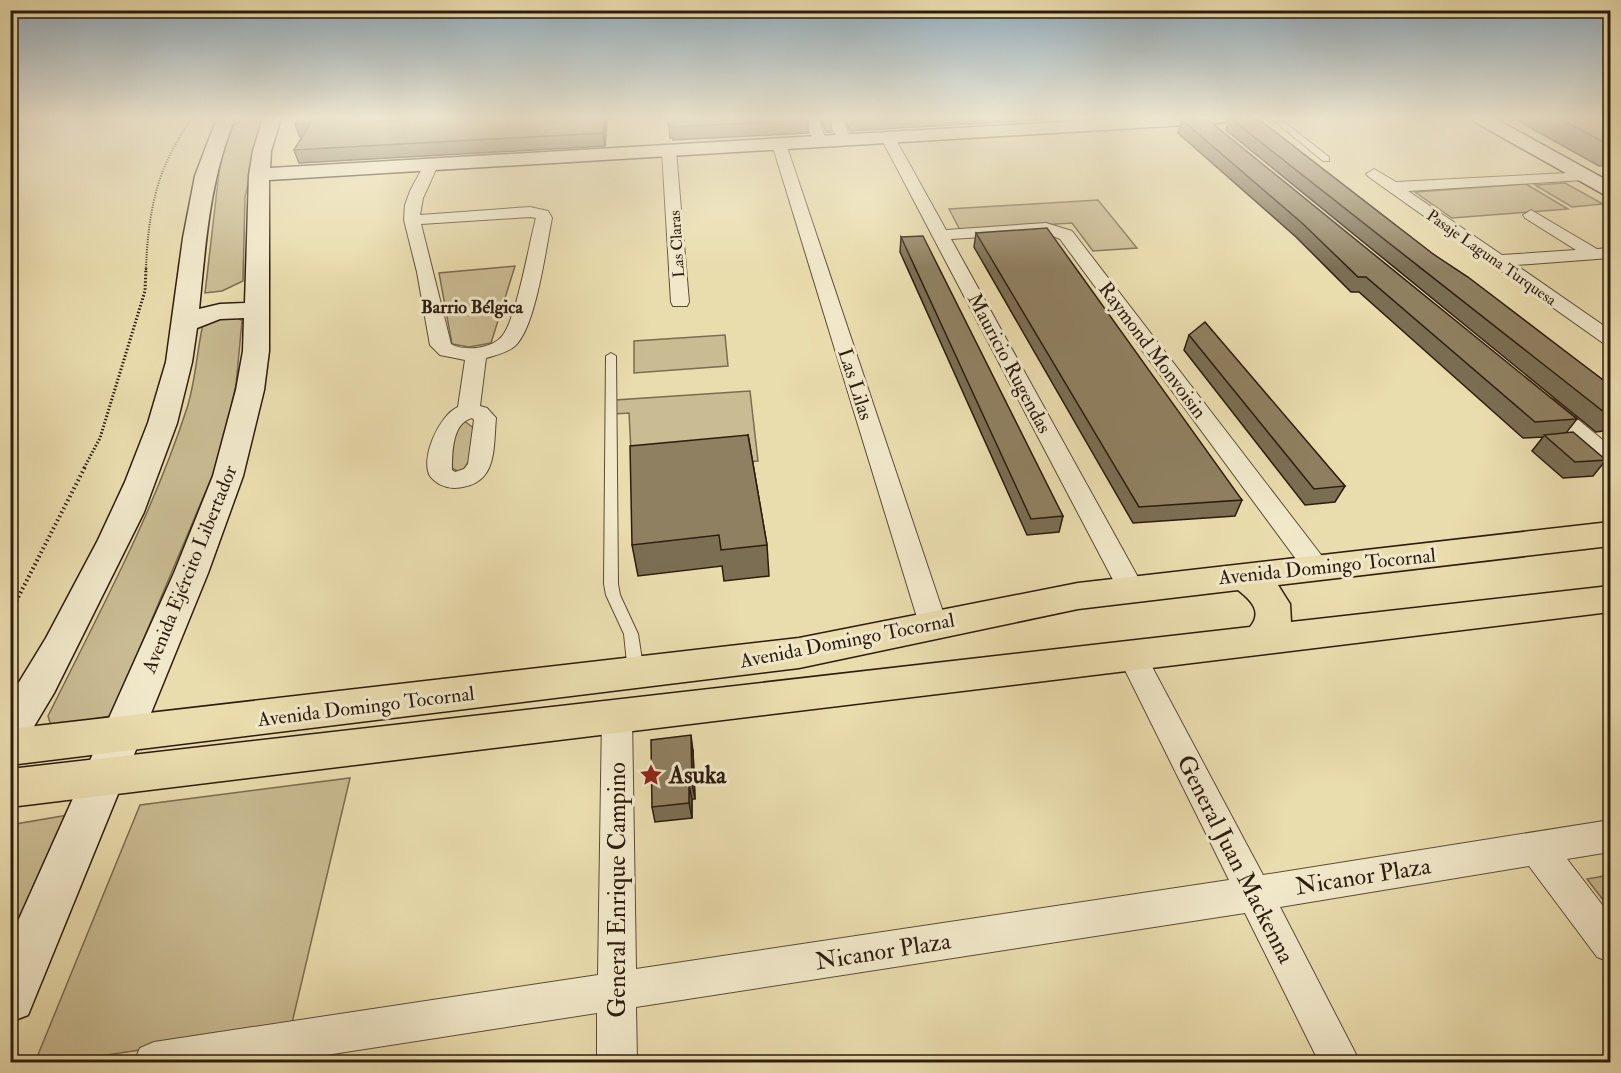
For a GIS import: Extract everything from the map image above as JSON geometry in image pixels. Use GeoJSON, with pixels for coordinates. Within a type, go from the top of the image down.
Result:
{"type":"FeatureCollection","features":[{"type":"Feature","properties":{"kind":"main road","name":"Avenida Ejército Libertador"},"geometry":{"type":"LineString","coordinates":[[10,731],[34,696],[115,542],[141,485],[171,397],[185,324],[202,191],[208,168]]}},
{"type":"Feature","properties":{"kind":"main road","name":"Avenida Ejército Libertador"},"geometry":{"type":"LineString","coordinates":[[10,997],[200,552],[228,476],[250,390],[256,351],[258,168]]}},
{"type":"Feature","properties":{"kind":"main road"},"geometry":{"type":"LineString","coordinates":[[259,174],[366,168]]}},
{"type":"Feature","properties":{"kind":"main road"},"geometry":{"type":"LineString","coordinates":[[1571,168],[1611,190]]}},
{"type":"Feature","properties":{"kind":"main road"},"geometry":{"type":"LineString","coordinates":[[188,294],[200,297],[218,296],[237,290],[258,279]]}},
{"type":"Feature","properties":{"kind":"main road"},"geometry":{"type":"LineString","coordinates":[[185,324],[216,312],[241,310],[258,312]]}},
{"type":"Feature","properties":{"kind":"main road","name":"Avenida Domingo Tocornal"},"geometry":{"type":"LineString","coordinates":[[10,747],[799,653],[1025,605],[1131,588],[1611,534]]}},
{"type":"Feature","properties":{"kind":"main road"},"geometry":{"type":"LineString","coordinates":[[1243,576],[1265,593],[1274,608],[1273,625],[1260,641]]}},
{"type":"Feature","properties":{"kind":"main road","name":"Avenida Domingo Tocornal"},"geometry":{"type":"LineString","coordinates":[[10,788],[1611,599]]}},
{"type":"Feature","properties":{"kind":"street"},"geometry":{"type":"LineString","coordinates":[[412,219],[530,212],[544,216],[514,334],[498,348],[476,353],[450,352],[440,345],[426,272],[412,219],[412,206],[417,189],[410,179],[419,168]]}},
{"type":"Feature","properties":{"kind":"street","name":"Las Claras"},"geometry":{"type":"LineString","coordinates":[[670,168],[680,302]]}},
{"type":"Feature","properties":{"kind":"street","name":"Las Lilas"},"geometry":{"type":"LineString","coordinates":[[786,168],[933,624]]}},
{"type":"Feature","properties":{"kind":"street","name":"Mauricio Rugendas"},"geometry":{"type":"LineString","coordinates":[[904,168],[1131,588]]}},
{"type":"Feature","properties":{"kind":"street","name":"Pasaje Laguna Turquesa"},"geometry":{"type":"LineString","coordinates":[[1374,174],[1611,339]]}},
{"type":"Feature","properties":{"kind":"street"},"geometry":{"type":"LineString","coordinates":[[1392,187],[1583,175]]}},
{"type":"Feature","properties":{"kind":"street"},"geometry":{"type":"LineString","coordinates":[[1531,215],[1602,254]]}},
{"type":"Feature","properties":{"kind":"street","name":"Raymond Monvoisin"},"geometry":{"type":"LineString","coordinates":[[941,235],[1046,228],[1066,235],[1316,567]]}},
{"type":"Feature","properties":{"kind":"street"},"geometry":{"type":"LineString","coordinates":[[1498,261],[1602,254]]}},
{"type":"Feature","properties":{"kind":"street"},"geometry":{"type":"LineString","coordinates":[[1582,319],[1611,317]]}},
{"type":"Feature","properties":{"kind":"street"},"geometry":{"type":"LineString","coordinates":[[468,411],[476,353]]}},
{"type":"Feature","properties":{"kind":"street"},"geometry":{"type":"LineString","coordinates":[[1529,390],[1611,458]]}},
{"type":"Feature","properties":{"kind":"street","name":"General Juan Mackenna"},"geometry":{"type":"LineString","coordinates":[[1132,656],[1341,1062]]}},
{"type":"Feature","properties":{"kind":"street","name":"General Enrique Campino"},"geometry":{"type":"LineString","coordinates":[[617,717],[617,1062]]}},
{"type":"Feature","properties":{"kind":"street","name":"Nicanor Plaza"},"geometry":{"type":"LineString","coordinates":[[154,1062],[1254,894],[1611,836]]}},
{"type":"Feature","properties":{"kind":"street"},"geometry":{"type":"LineString","coordinates":[[1537,848],[1611,944]]}},
{"type":"Feature","properties":{"kind":"lane"},"geometry":{"type":"LineString","coordinates":[[611,356],[610,584],[631,634],[636,673]]}},
{"type":"Feature","properties":{"kind":"path"},"geometry":{"type":"LineString","coordinates":[[10,612],[100,438],[145,291],[147,242],[157,191],[164,168]]}},
{"type":"Feature","properties":{"kind":"shaded area"},"geometry":{"type":"Polygon","coordinates":[[[220,168],[251,168],[245,197],[243,281],[222,291],[205,293],[220,168]]]}},
{"type":"Feature","properties":{"kind":"shaded area"},"geometry":{"type":"Polygon","coordinates":[[[1565,183],[1603,204],[1572,207],[1535,185],[1565,183]]]}},
{"type":"Feature","properties":{"kind":"shaded area"},"geometry":{"type":"Polygon","coordinates":[[[1526,184],[1568,209],[1452,218],[1415,192],[1526,184]]]}},
{"type":"Feature","properties":{"kind":"shaded area"},"geometry":{"type":"Polygon","coordinates":[[[1098,200],[1137,248],[1093,251],[1072,223],[960,230],[949,209],[1098,200]]]}},
{"type":"Feature","properties":{"kind":"shaded area"},"geometry":{"type":"Polygon","coordinates":[[[515,266],[491,343],[469,347],[452,344],[439,273],[515,266]]]}},
{"type":"Feature","properties":{"kind":"shaded area"},"geometry":{"type":"Polygon","coordinates":[[[232,314],[242,321],[236,385],[219,460],[111,716],[51,726],[48,716],[123,565],[173,448],[190,397],[204,319],[232,314]]]}},
{"type":"Feature","properties":{"kind":"shaded area"},"geometry":{"type":"Polygon","coordinates":[[[725,335],[728,366],[634,373],[634,341],[725,335]]]}},
{"type":"Feature","properties":{"kind":"shaded area"},"geometry":{"type":"Polygon","coordinates":[[[750,391],[758,461],[632,470],[629,413],[614,414],[615,400],[750,391]]]}},
{"type":"Feature","properties":{"kind":"shaded area"},"geometry":{"type":"Polygon","coordinates":[[[463,420],[475,429],[469,461],[461,473],[448,466],[454,432],[463,420]]]}},
{"type":"Feature","properties":{"kind":"shaded area"},"geometry":{"type":"Polygon","coordinates":[[[350,778],[291,1027],[61,1062],[35,1062],[140,805],[350,778]]]}},
{"type":"Feature","properties":{"kind":"shaded area"},"geometry":{"type":"Polygon","coordinates":[[[68,815],[10,942],[10,825],[68,815]]]}},
{"type":"Feature","properties":{"kind":"shaded area"},"geometry":{"type":"Polygon","coordinates":[[[1610,875],[1610,909],[1587,879],[1610,875]]]}},
{"type":"Feature","properties":{"kind":"building"},"geometry":{"type":"Polygon","coordinates":[[[1238,168],[1268,168],[1577,419],[1535,422],[1366,277],[1358,277],[1302,223],[1238,168]]]}},
{"type":"Feature","properties":{"kind":"building"},"geometry":{"type":"Polygon","coordinates":[[[1294,168],[1322,168],[1611,386],[1611,416],[1294,168]]]}},
{"type":"Feature","properties":{"kind":"building"},"geometry":{"type":"Polygon","coordinates":[[[1047,228],[1242,500],[1139,507],[976,233],[1047,228]]]}},
{"type":"Feature","properties":{"kind":"building"},"geometry":{"type":"Polygon","coordinates":[[[923,236],[1063,516],[1031,519],[901,237],[923,236]]]}},
{"type":"Feature","properties":{"kind":"building"},"geometry":{"type":"Polygon","coordinates":[[[1205,322],[1345,486],[1314,489],[1189,335],[1205,322]]]}},
{"type":"Feature","properties":{"kind":"building"},"geometry":{"type":"Polygon","coordinates":[[[1573,432],[1606,460],[1575,462],[1544,435],[1573,432]]]}},
{"type":"Feature","properties":{"kind":"building"},"geometry":{"type":"Polygon","coordinates":[[[748,435],[767,545],[721,550],[719,535],[632,545],[630,446],[748,435]]]}},
{"type":"Feature","properties":{"kind":"building"},"geometry":{"type":"Polygon","coordinates":[[[691,735],[692,784],[689,784],[689,803],[652,807],[651,740],[691,735]]]}},
{"type":"Feature","properties":{"kind":"place","name":"Asuka"},"geometry":{"type":"Point","coordinates":[651,775]}},
{"type":"Feature","properties":{"kind":"district","name":"Barrio Bélgica"},"geometry":{"type":"Point","coordinates":[472,307]}}]}
